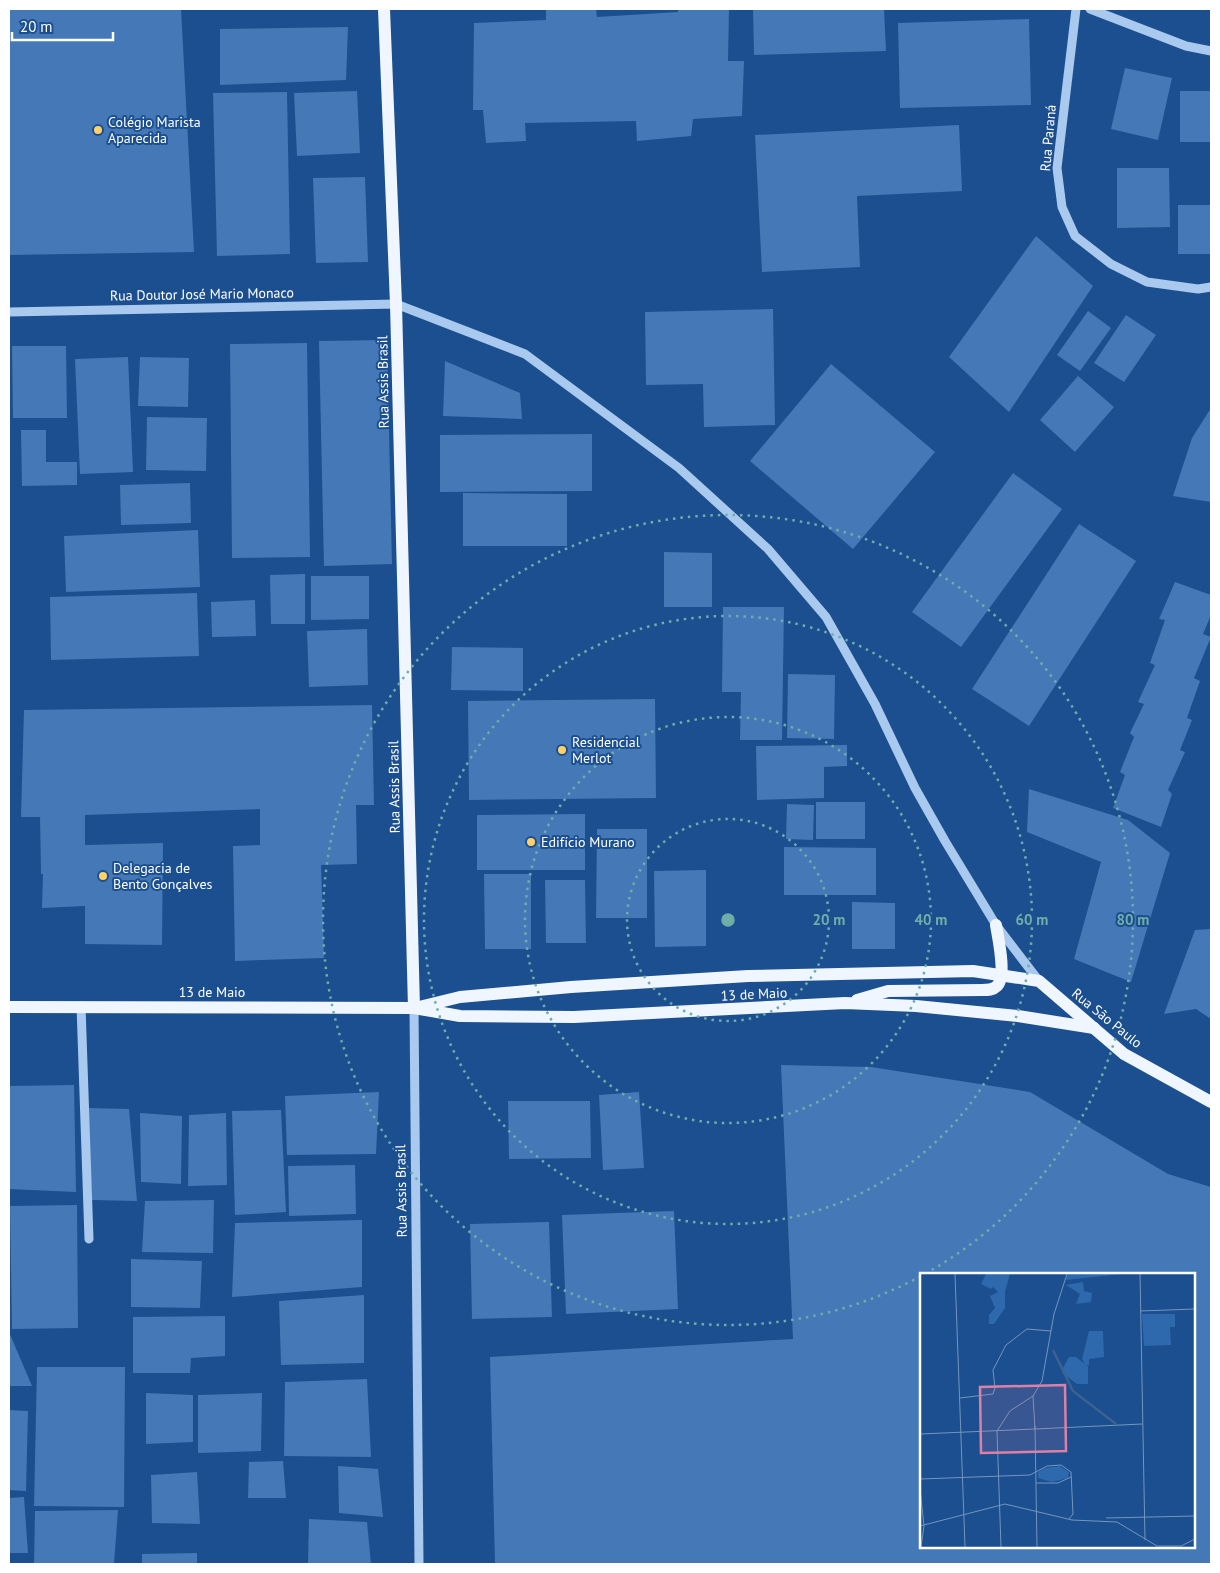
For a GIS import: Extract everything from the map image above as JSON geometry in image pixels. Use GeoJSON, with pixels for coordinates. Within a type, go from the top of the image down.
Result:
{"type":"FeatureCollection","features":[{"type":"Feature","properties":{"kind":"main road","name":"Rua Assis Brasil"},"geometry":{"type":"LineString","coordinates":[[384,9],[396,304],[414,1008]]}},
{"type":"Feature","properties":{"kind":"main road"},"geometry":{"type":"LineString","coordinates":[[845,1003],[888,991],[990,990],[997,987],[1002,975],[996,925]]}},
{"type":"Feature","properties":{"kind":"main road","name":"13 de Maio"},"geometry":{"type":"LineString","coordinates":[[414,1008],[460,997],[571,987],[748,976],[973,971],[1039,981]]}},
{"type":"Feature","properties":{"kind":"main road","name":"Rua São Paulo"},"geometry":{"type":"LineString","coordinates":[[1039,981],[1124,1054],[1211,1102]]}},
{"type":"Feature","properties":{"kind":"main road","name":"13 de Maio"},"geometry":{"type":"LineString","coordinates":[[9,1007],[414,1008],[460,1016],[574,1017],[845,1003],[916,1006],[1018,1016],[1094,1028]]}},
{"type":"Feature","properties":{"kind":"street","name":"Rua Paraná"},"geometry":{"type":"LineString","coordinates":[[1076,9],[1057,168],[1062,207],[1075,236],[1110,264],[1147,282],[1198,289],[1211,287]]}},
{"type":"Feature","properties":{"kind":"street"},"geometry":{"type":"LineString","coordinates":[[1090,9],[1186,46],[1211,51]]}},
{"type":"Feature","properties":{"kind":"street","name":"Rua Doutor José Mario Monaco"},"geometry":{"type":"LineString","coordinates":[[9,312],[396,304]]}},
{"type":"Feature","properties":{"kind":"street"},"geometry":{"type":"LineString","coordinates":[[396,304],[525,354],[679,468],[768,549],[826,617],[875,704],[928,811],[973,890],[996,925],[1039,981]]}},
{"type":"Feature","properties":{"kind":"street"},"geometry":{"type":"LineString","coordinates":[[81,1006],[89,1239]]}},
{"type":"Feature","properties":{"kind":"street","name":"Rua Assis Brasil"},"geometry":{"type":"LineString","coordinates":[[414,1008],[419,1564]]}},
{"type":"Feature","properties":{"kind":"building","name":"Colégio Marista Aparecida"},"geometry":{"type":"Polygon","coordinates":[[[9,9],[181,9],[194,252],[9,255],[9,9]]]}},
{"type":"Feature","properties":{"kind":"building"},"geometry":{"type":"Polygon","coordinates":[[[546,9],[596,9],[597,17],[678,12],[678,9],[729,9],[728,61],[744,61],[742,116],[693,119],[691,136],[637,141],[636,121],[525,123],[526,141],[486,143],[483,110],[473,110],[474,23],[546,20],[546,9]]]}},
{"type":"Feature","properties":{"kind":"building"},"geometry":{"type":"Polygon","coordinates":[[[753,9],[884,9],[886,51],[754,55],[753,9]]]}},
{"type":"Feature","properties":{"kind":"building"},"geometry":{"type":"Polygon","coordinates":[[[1029,19],[1031,105],[900,108],[898,23],[1029,19]]]}},
{"type":"Feature","properties":{"kind":"building"},"geometry":{"type":"Polygon","coordinates":[[[348,27],[346,80],[220,85],[220,29],[348,27]]]}},
{"type":"Feature","properties":{"kind":"building"},"geometry":{"type":"Polygon","coordinates":[[[1125,68],[1172,78],[1158,140],[1111,129],[1125,68]]]}},
{"type":"Feature","properties":{"kind":"building"},"geometry":{"type":"Polygon","coordinates":[[[357,91],[360,153],[297,156],[294,93],[357,91]]]}},
{"type":"Feature","properties":{"kind":"building"},"geometry":{"type":"Polygon","coordinates":[[[1180,91],[1211,91],[1211,142],[1180,142],[1180,91]]]}},
{"type":"Feature","properties":{"kind":"building"},"geometry":{"type":"Polygon","coordinates":[[[287,92],[290,254],[217,256],[213,93],[287,92]]]}},
{"type":"Feature","properties":{"kind":"building"},"geometry":{"type":"Polygon","coordinates":[[[959,125],[962,191],[857,196],[860,267],[762,272],[755,135],[959,125]]]}},
{"type":"Feature","properties":{"kind":"building"},"geometry":{"type":"Polygon","coordinates":[[[1117,168],[1169,168],[1170,227],[1117,228],[1117,168]]]}},
{"type":"Feature","properties":{"kind":"building"},"geometry":{"type":"Polygon","coordinates":[[[365,177],[368,262],[316,263],[313,178],[365,177]]]}},
{"type":"Feature","properties":{"kind":"building"},"geometry":{"type":"Polygon","coordinates":[[[1178,205],[1211,205],[1211,254],[1178,254],[1178,205]]]}},
{"type":"Feature","properties":{"kind":"building"},"geometry":{"type":"Polygon","coordinates":[[[1036,236],[1093,286],[1009,412],[949,357],[1036,236]]]}},
{"type":"Feature","properties":{"kind":"building"},"geometry":{"type":"Polygon","coordinates":[[[773,309],[775,425],[704,427],[703,384],[646,385],[645,312],[773,309]]]}},
{"type":"Feature","properties":{"kind":"building"},"geometry":{"type":"Polygon","coordinates":[[[1088,311],[1111,328],[1080,371],[1057,355],[1088,311]]]}},
{"type":"Feature","properties":{"kind":"building"},"geometry":{"type":"Polygon","coordinates":[[[1126,315],[1156,335],[1124,382],[1094,363],[1126,315]]]}},
{"type":"Feature","properties":{"kind":"building"},"geometry":{"type":"Polygon","coordinates":[[[387,340],[392,564],[324,566],[319,341],[387,340]]]}},
{"type":"Feature","properties":{"kind":"building"},"geometry":{"type":"Polygon","coordinates":[[[307,343],[310,557],[232,558],[230,344],[307,343]]]}},
{"type":"Feature","properties":{"kind":"building"},"geometry":{"type":"Polygon","coordinates":[[[12,346],[66,346],[67,418],[13,418],[12,346]]]}},
{"type":"Feature","properties":{"kind":"building"},"geometry":{"type":"Polygon","coordinates":[[[128,357],[133,472],[80,474],[75,359],[128,357]]]}},
{"type":"Feature","properties":{"kind":"building"},"geometry":{"type":"Polygon","coordinates":[[[140,357],[189,358],[188,407],[138,406],[140,357]]]}},
{"type":"Feature","properties":{"kind":"building"},"geometry":{"type":"Polygon","coordinates":[[[445,361],[520,393],[522,419],[443,416],[445,361]]]}},
{"type":"Feature","properties":{"kind":"building"},"geometry":{"type":"Polygon","coordinates":[[[831,364],[935,452],[853,549],[750,461],[831,364]]]}},
{"type":"Feature","properties":{"kind":"building"},"geometry":{"type":"Polygon","coordinates":[[[1078,376],[1114,407],[1075,452],[1040,420],[1078,376]]]}},
{"type":"Feature","properties":{"kind":"building"},"geometry":{"type":"Polygon","coordinates":[[[1211,408],[1211,502],[1173,496],[1192,438],[1211,408]]]}},
{"type":"Feature","properties":{"kind":"building"},"geometry":{"type":"Polygon","coordinates":[[[147,417],[207,418],[206,471],[146,470],[147,417]]]}},
{"type":"Feature","properties":{"kind":"building"},"geometry":{"type":"Polygon","coordinates":[[[21,430],[46,430],[46,462],[77,462],[77,485],[22,486],[21,430]]]}},
{"type":"Feature","properties":{"kind":"building"},"geometry":{"type":"Polygon","coordinates":[[[592,434],[592,491],[440,492],[440,435],[592,434]]]}},
{"type":"Feature","properties":{"kind":"building"},"geometry":{"type":"Polygon","coordinates":[[[1013,473],[1062,509],[961,647],[912,612],[1013,473]]]}},
{"type":"Feature","properties":{"kind":"building"},"geometry":{"type":"Polygon","coordinates":[[[190,483],[191,523],[121,525],[120,485],[190,483]]]}},
{"type":"Feature","properties":{"kind":"building"},"geometry":{"type":"Polygon","coordinates":[[[463,493],[567,494],[567,546],[463,546],[463,493]]]}},
{"type":"Feature","properties":{"kind":"building"},"geometry":{"type":"Polygon","coordinates":[[[1079,524],[1136,561],[1029,726],[972,689],[1079,524]]]}},
{"type":"Feature","properties":{"kind":"building"},"geometry":{"type":"Polygon","coordinates":[[[198,530],[200,587],[66,592],[64,536],[198,530]]]}},
{"type":"Feature","properties":{"kind":"building"},"geometry":{"type":"Polygon","coordinates":[[[664,552],[712,553],[712,607],[664,607],[664,552]]]}},
{"type":"Feature","properties":{"kind":"building"},"geometry":{"type":"Polygon","coordinates":[[[305,574],[305,624],[271,624],[270,575],[305,574]]]}},
{"type":"Feature","properties":{"kind":"building"},"geometry":{"type":"Polygon","coordinates":[[[311,576],[369,576],[369,619],[311,620],[311,576]]]}},
{"type":"Feature","properties":{"kind":"building"},"geometry":{"type":"Polygon","coordinates":[[[1175,582],[1211,595],[1211,615],[1203,634],[1211,637],[1194,678],[1200,681],[1187,718],[1192,720],[1180,750],[1185,752],[1168,790],[1172,794],[1161,827],[1113,808],[1125,775],[1120,772],[1134,737],[1130,733],[1144,704],[1138,702],[1155,665],[1150,663],[1165,620],[1159,619],[1175,582]]]}},
{"type":"Feature","properties":{"kind":"building"},"geometry":{"type":"Polygon","coordinates":[[[197,593],[199,656],[51,660],[50,597],[197,593]]]}},
{"type":"Feature","properties":{"kind":"building"},"geometry":{"type":"Polygon","coordinates":[[[255,600],[256,636],[212,637],[211,602],[255,600]]]}},
{"type":"Feature","properties":{"kind":"building"},"geometry":{"type":"Polygon","coordinates":[[[723,607],[784,607],[782,740],[740,740],[741,692],[722,692],[723,607]]]}},
{"type":"Feature","properties":{"kind":"building"},"geometry":{"type":"Polygon","coordinates":[[[367,629],[368,685],[309,687],[307,631],[367,629]]]}},
{"type":"Feature","properties":{"kind":"building"},"geometry":{"type":"Polygon","coordinates":[[[452,647],[523,648],[523,691],[451,690],[452,647]]]}},
{"type":"Feature","properties":{"kind":"building"},"geometry":{"type":"Polygon","coordinates":[[[788,674],[835,675],[834,739],[787,738],[788,674]]]}},
{"type":"Feature","properties":{"kind":"building","name":"Residencial Merlot"},"geometry":{"type":"Polygon","coordinates":[[[655,699],[656,798],[469,800],[468,701],[655,699]]]}},
{"type":"Feature","properties":{"kind":"building"},"geometry":{"type":"Polygon","coordinates":[[[372,705],[374,805],[356,805],[357,864],[321,865],[324,958],[235,961],[233,846],[260,845],[260,809],[85,815],[85,845],[163,843],[162,945],[85,944],[85,906],[42,908],[43,874],[41,874],[40,817],[21,817],[24,710],[372,705]]]}},
{"type":"Feature","properties":{"kind":"building"},"geometry":{"type":"Polygon","coordinates":[[[847,745],[847,766],[824,767],[824,798],[757,800],[756,746],[847,745]]]}},
{"type":"Feature","properties":{"kind":"building"},"geometry":{"type":"Polygon","coordinates":[[[1029,789],[1128,820],[1170,853],[1131,982],[1074,959],[1101,862],[1027,832],[1029,789]]]}},
{"type":"Feature","properties":{"kind":"building"},"geometry":{"type":"Polygon","coordinates":[[[816,802],[865,802],[865,839],[816,839],[816,802]]]}},
{"type":"Feature","properties":{"kind":"building"},"geometry":{"type":"Polygon","coordinates":[[[787,804],[814,805],[813,840],[786,839],[787,804]]]}},
{"type":"Feature","properties":{"kind":"building","name":"Edifício Murano"},"geometry":{"type":"Polygon","coordinates":[[[585,814],[585,870],[477,870],[477,815],[585,814]]]}},
{"type":"Feature","properties":{"kind":"building"},"geometry":{"type":"Polygon","coordinates":[[[597,829],[647,829],[647,918],[596,918],[597,829]]]}},
{"type":"Feature","properties":{"kind":"building"},"geometry":{"type":"Polygon","coordinates":[[[784,847],[876,848],[876,895],[784,895],[784,847]]]}},
{"type":"Feature","properties":{"kind":"building"},"geometry":{"type":"Polygon","coordinates":[[[706,870],[706,946],[655,947],[654,871],[706,870]]]}},
{"type":"Feature","properties":{"kind":"building"},"geometry":{"type":"Polygon","coordinates":[[[484,874],[531,874],[531,949],[485,949],[484,874]]]}},
{"type":"Feature","properties":{"kind":"building"},"geometry":{"type":"Polygon","coordinates":[[[545,880],[585,880],[586,943],[546,943],[545,880]]]}},
{"type":"Feature","properties":{"kind":"building"},"geometry":{"type":"Polygon","coordinates":[[[852,902],[895,903],[895,949],[852,949],[852,902]]]}},
{"type":"Feature","properties":{"kind":"building"},"geometry":{"type":"Polygon","coordinates":[[[1211,929],[1211,1019],[1196,1009],[1164,1014],[1195,930],[1211,929]]]}},
{"type":"Feature","properties":{"kind":"building"},"geometry":{"type":"Polygon","coordinates":[[[781,1065],[871,1067],[1030,1092],[1168,1174],[1211,1187],[1211,1564],[495,1564],[490,1357],[793,1339],[781,1065]]]}},
{"type":"Feature","properties":{"kind":"building"},"geometry":{"type":"Polygon","coordinates":[[[74,1085],[76,1192],[9,1189],[10,1086],[74,1085]]]}},
{"type":"Feature","properties":{"kind":"building"},"geometry":{"type":"Polygon","coordinates":[[[379,1092],[376,1154],[287,1155],[285,1096],[379,1092]]]}},
{"type":"Feature","properties":{"kind":"building"},"geometry":{"type":"Polygon","coordinates":[[[639,1092],[644,1168],[603,1170],[599,1095],[639,1092]]]}},
{"type":"Feature","properties":{"kind":"building"},"geometry":{"type":"Polygon","coordinates":[[[508,1101],[590,1101],[591,1158],[509,1159],[508,1101]]]}},
{"type":"Feature","properties":{"kind":"building"},"geometry":{"type":"Polygon","coordinates":[[[87,1108],[129,1109],[137,1201],[92,1200],[87,1108]]]}},
{"type":"Feature","properties":{"kind":"building"},"geometry":{"type":"Polygon","coordinates":[[[281,1110],[286,1212],[235,1215],[232,1111],[281,1110]]]}},
{"type":"Feature","properties":{"kind":"building"},"geometry":{"type":"Polygon","coordinates":[[[140,1113],[182,1116],[181,1184],[141,1182],[140,1113]]]}},
{"type":"Feature","properties":{"kind":"building"},"geometry":{"type":"Polygon","coordinates":[[[226,1113],[227,1185],[188,1186],[189,1115],[226,1113]]]}},
{"type":"Feature","properties":{"kind":"building"},"geometry":{"type":"Polygon","coordinates":[[[355,1165],[356,1214],[289,1216],[288,1166],[355,1165]]]}},
{"type":"Feature","properties":{"kind":"building"},"geometry":{"type":"Polygon","coordinates":[[[214,1200],[213,1253],[142,1252],[145,1201],[214,1200]]]}},
{"type":"Feature","properties":{"kind":"building"},"geometry":{"type":"Polygon","coordinates":[[[77,1205],[78,1328],[12,1329],[10,1206],[77,1205]]]}},
{"type":"Feature","properties":{"kind":"building"},"geometry":{"type":"Polygon","coordinates":[[[674,1211],[678,1309],[566,1314],[562,1215],[674,1211]]]}},
{"type":"Feature","properties":{"kind":"building"},"geometry":{"type":"Polygon","coordinates":[[[362,1220],[362,1287],[232,1297],[235,1223],[362,1220]]]}},
{"type":"Feature","properties":{"kind":"building"},"geometry":{"type":"Polygon","coordinates":[[[549,1222],[552,1317],[472,1319],[470,1224],[549,1222]]]}},
{"type":"Feature","properties":{"kind":"building"},"geometry":{"type":"Polygon","coordinates":[[[131,1259],[202,1261],[200,1308],[131,1307],[131,1259]]]}},
{"type":"Feature","properties":{"kind":"building"},"geometry":{"type":"Polygon","coordinates":[[[364,1295],[364,1363],[281,1365],[279,1301],[364,1295]]]}},
{"type":"Feature","properties":{"kind":"building"},"geometry":{"type":"Polygon","coordinates":[[[225,1316],[225,1356],[191,1358],[190,1373],[133,1373],[133,1317],[225,1316]]]}},
{"type":"Feature","properties":{"kind":"building"},"geometry":{"type":"Polygon","coordinates":[[[9,1332],[32,1386],[9,1386],[9,1332]]]}},
{"type":"Feature","properties":{"kind":"building"},"geometry":{"type":"Polygon","coordinates":[[[37,1367],[125,1367],[124,1507],[34,1506],[37,1367]]]}},
{"type":"Feature","properties":{"kind":"building"},"geometry":{"type":"Polygon","coordinates":[[[367,1379],[371,1457],[284,1456],[285,1382],[367,1379]]]}},
{"type":"Feature","properties":{"kind":"building"},"geometry":{"type":"Polygon","coordinates":[[[146,1393],[193,1395],[193,1442],[146,1444],[146,1393]]]}},
{"type":"Feature","properties":{"kind":"building"},"geometry":{"type":"Polygon","coordinates":[[[262,1393],[261,1451],[198,1453],[198,1395],[262,1393]]]}},
{"type":"Feature","properties":{"kind":"building"},"geometry":{"type":"Polygon","coordinates":[[[9,1410],[28,1411],[26,1491],[9,1490],[9,1410]]]}},
{"type":"Feature","properties":{"kind":"building"},"geometry":{"type":"Polygon","coordinates":[[[283,1461],[286,1498],[248,1498],[249,1462],[283,1461]]]}},
{"type":"Feature","properties":{"kind":"building"},"geometry":{"type":"Polygon","coordinates":[[[338,1466],[378,1469],[383,1517],[339,1513],[338,1466]]]}},
{"type":"Feature","properties":{"kind":"building"},"geometry":{"type":"Polygon","coordinates":[[[197,1472],[200,1524],[152,1523],[151,1475],[197,1472]]]}},
{"type":"Feature","properties":{"kind":"building"},"geometry":{"type":"Polygon","coordinates":[[[24,1497],[28,1553],[9,1553],[9,1498],[24,1497]]]}},
{"type":"Feature","properties":{"kind":"building"},"geometry":{"type":"Polygon","coordinates":[[[118,1510],[114,1564],[34,1564],[35,1511],[118,1510]]]}},
{"type":"Feature","properties":{"kind":"building"},"geometry":{"type":"Polygon","coordinates":[[[309,1519],[367,1522],[371,1564],[308,1564],[309,1519]]]}},
{"type":"Feature","properties":{"kind":"building"},"geometry":{"type":"Polygon","coordinates":[[[197,1553],[197,1564],[142,1564],[142,1554],[197,1553]]]}},
{"type":"Feature","properties":{"kind":"place","name":"Colégio Marista Aparecida"},"geometry":{"type":"Point","coordinates":[98,130]}},
{"type":"Feature","properties":{"kind":"place","name":"Residencial Merlot"},"geometry":{"type":"Point","coordinates":[562,750]}},
{"type":"Feature","properties":{"kind":"place","name":"Edifício Murano"},"geometry":{"type":"Point","coordinates":[531,842]}},
{"type":"Feature","properties":{"kind":"place","name":"Delegacia de Bento Gonçalves"},"geometry":{"type":"Point","coordinates":[103,876]}}]}
